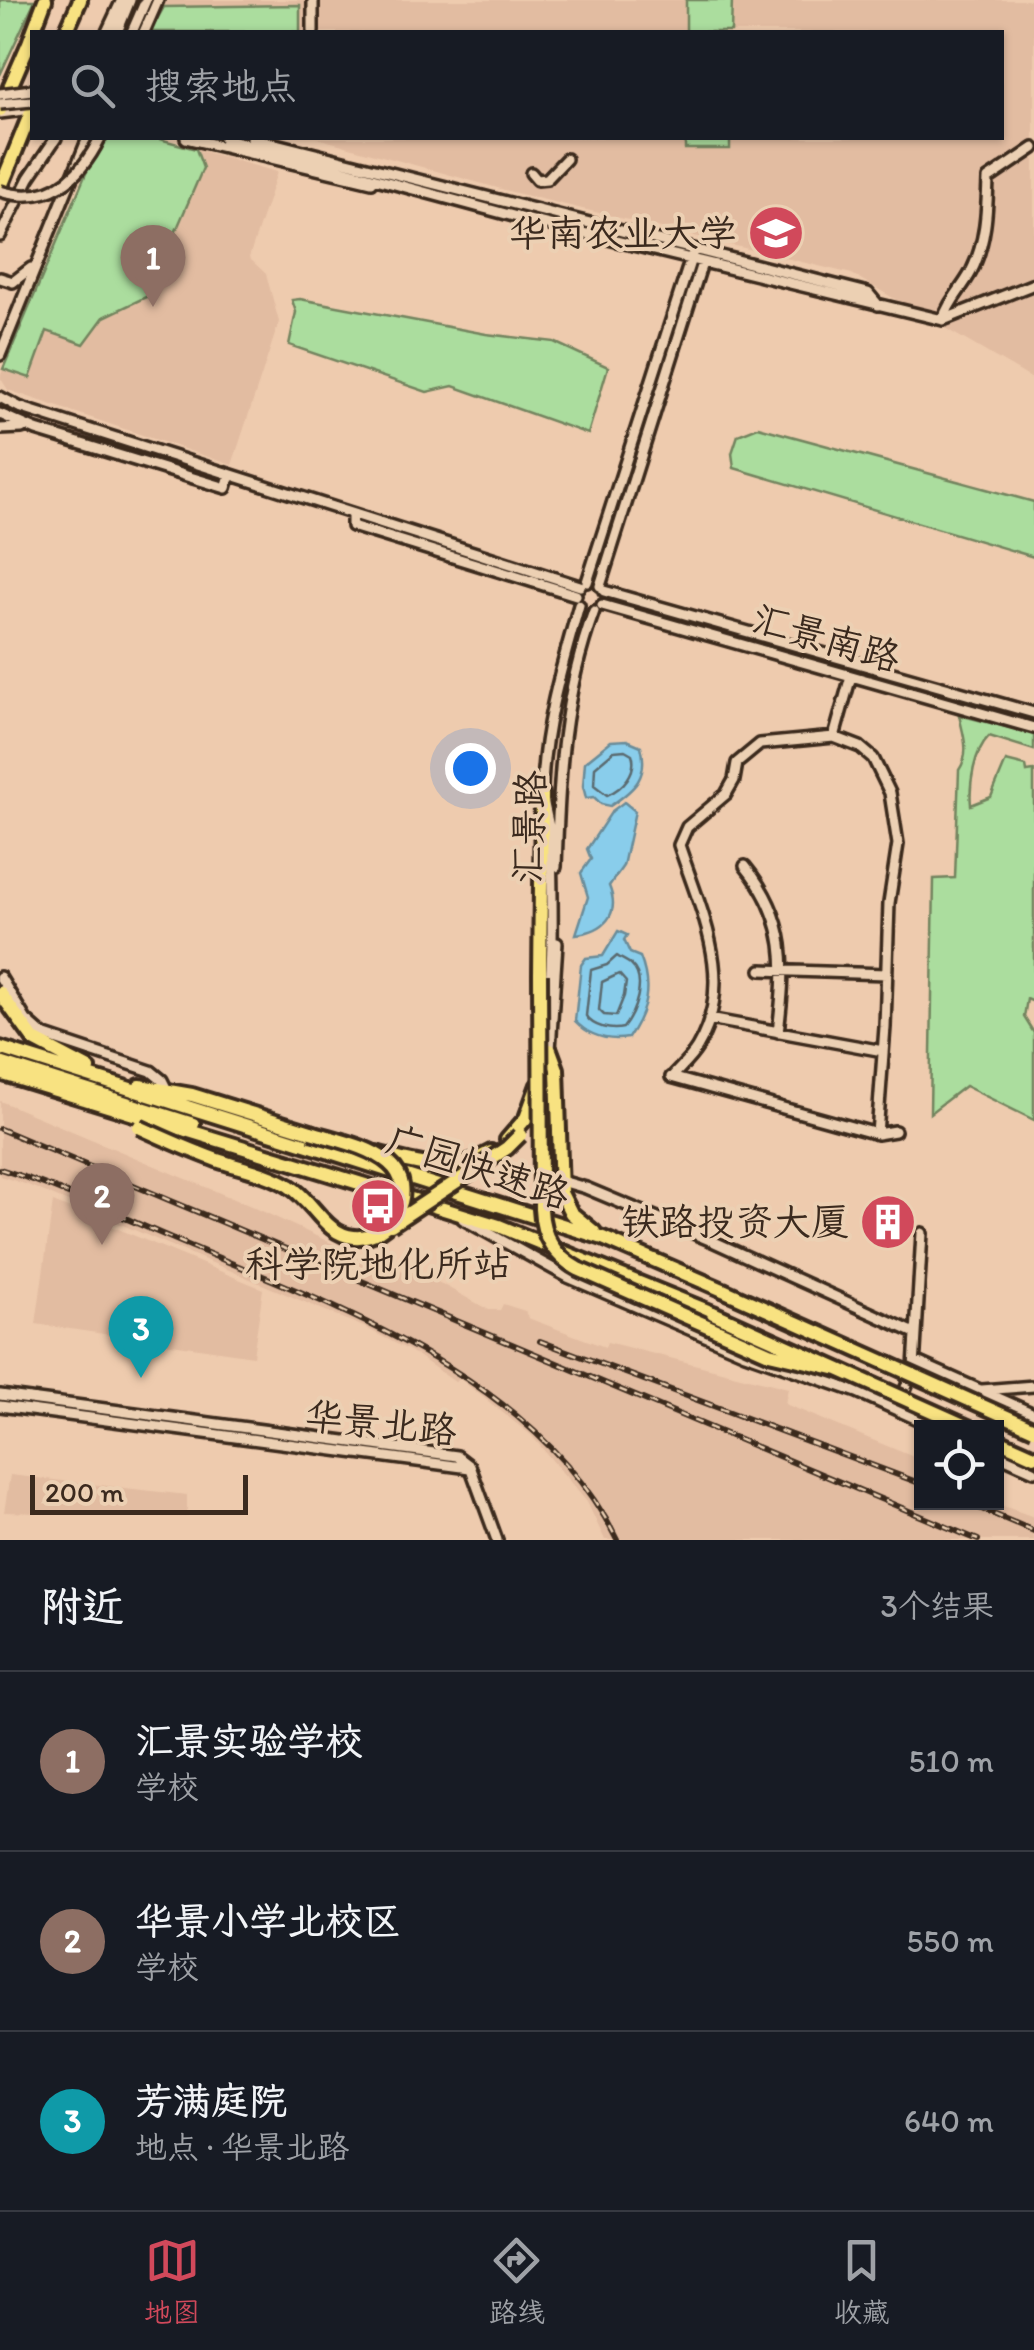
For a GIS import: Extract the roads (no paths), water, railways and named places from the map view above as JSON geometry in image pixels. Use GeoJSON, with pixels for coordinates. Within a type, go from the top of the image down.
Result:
{"type":"FeatureCollection","features":[{"type":"Feature","properties":{"kind":"highway"},"geometry":{"type":"LineString","coordinates":[[35,30],[47,0]]}},
{"type":"Feature","properties":{"kind":"highway"},"geometry":{"type":"LineString","coordinates":[[34,30],[47,0]]}},
{"type":"Feature","properties":{"kind":"highway"},"geometry":{"type":"LineString","coordinates":[[67,30],[78,4]]}},
{"type":"Feature","properties":{"kind":"highway"},"geometry":{"type":"LineString","coordinates":[[22,59],[30,40]]}},
{"type":"Feature","properties":{"kind":"highway"},"geometry":{"type":"LineString","coordinates":[[0,109],[30,41]]}},
{"type":"Feature","properties":{"kind":"highway"},"geometry":{"type":"LineString","coordinates":[[0,190],[30,115]]}},
{"type":"Feature","properties":{"kind":"highway"},"geometry":{"type":"LineString","coordinates":[[542,794],[540,1208],[542,1225],[554,1250],[578,1269],[765,1352],[838,1369]]}},
{"type":"Feature","properties":{"kind":"highway"},"geometry":{"type":"LineString","coordinates":[[0,994],[34,1040],[122,1086],[166,1088],[426,1167],[459,1166],[490,1153],[519,1132]]}},
{"type":"Feature","properties":{"kind":"highway"},"geometry":{"type":"LineString","coordinates":[[99,1105],[181,1148],[288,1186],[330,1228],[344,1236],[367,1237],[507,1148],[538,1104],[546,1050]]}},
{"type":"Feature","properties":{"kind":"highway"},"geometry":{"type":"LineString","coordinates":[[546,1050],[557,1069],[558,1180],[564,1202],[570,1213],[603,1238]]}},
{"type":"Feature","properties":{"kind":"highway"},"geometry":{"type":"LineString","coordinates":[[3,1054],[253,1148]]}},
{"type":"Feature","properties":{"kind":"highway","name":"广园快速路"},"geometry":{"type":"LineString","coordinates":[[3,1054],[122,1086],[603,1238],[1034,1429]]}},
{"type":"Feature","properties":{"kind":"highway","name":"广园快速路"},"geometry":{"type":"LineString","coordinates":[[0,1073],[443,1207],[632,1277],[952,1420]]}},
{"type":"Feature","properties":{"kind":"highway"},"geometry":{"type":"LineString","coordinates":[[374,1153],[396,1170],[402,1188],[400,1208],[384,1228]]}},
{"type":"Feature","properties":{"kind":"highway"},"geometry":{"type":"LineString","coordinates":[[1004,1443],[1034,1456]]}},
{"type":"Feature","properties":{"kind":"street"},"geometry":{"type":"LineString","coordinates":[[108,30],[122,0]]}},
{"type":"Feature","properties":{"kind":"street"},"geometry":{"type":"LineString","coordinates":[[118,30],[130,0]]}},
{"type":"Feature","properties":{"kind":"street"},"geometry":{"type":"LineString","coordinates":[[133,30],[146,0]]}},
{"type":"Feature","properties":{"kind":"street"},"geometry":{"type":"LineString","coordinates":[[145,30],[158,0]]}},
{"type":"Feature","properties":{"kind":"street"},"geometry":{"type":"LineString","coordinates":[[313,0],[313,30]]}},
{"type":"Feature","properties":{"kind":"street"},"geometry":{"type":"LineString","coordinates":[[0,94],[30,90]]}},
{"type":"Feature","properties":{"kind":"street"},"geometry":{"type":"LineString","coordinates":[[0,109],[30,102]]}},
{"type":"Feature","properties":{"kind":"street"},"geometry":{"type":"LineString","coordinates":[[0,109],[30,110]]}},
{"type":"Feature","properties":{"kind":"street"},"geometry":{"type":"LineString","coordinates":[[0,236],[29,178],[55,140]]}},
{"type":"Feature","properties":{"kind":"street"},"geometry":{"type":"LineString","coordinates":[[0,355],[87,140]]}},
{"type":"Feature","properties":{"kind":"street"},"geometry":{"type":"LineString","coordinates":[[74,172],[99,140]]}},
{"type":"Feature","properties":{"kind":"street"},"geometry":{"type":"LineString","coordinates":[[0,190],[30,196],[65,184],[79,172],[100,140]]}},
{"type":"Feature","properties":{"kind":"street"},"geometry":{"type":"LineString","coordinates":[[195,140],[943,320],[1034,284]]}},
{"type":"Feature","properties":{"kind":"street"},"geometry":{"type":"LineString","coordinates":[[269,142],[414,191]]}},
{"type":"Feature","properties":{"kind":"street"},"geometry":{"type":"LineString","coordinates":[[269,142],[331,152],[372,168],[868,293],[880,307]]}},
{"type":"Feature","properties":{"kind":"street"},"geometry":{"type":"LineString","coordinates":[[943,320],[980,250],[986,230],[988,179],[1034,148]]}},
{"type":"Feature","properties":{"kind":"street"},"geometry":{"type":"LineString","coordinates":[[531,173],[538,180],[547,179],[566,159]]}},
{"type":"Feature","properties":{"kind":"street"},"geometry":{"type":"LineString","coordinates":[[602,588],[702,263],[696,248]]}},
{"type":"Feature","properties":{"kind":"street","name":"汇景路"},"geometry":{"type":"LineString","coordinates":[[546,1050],[551,993],[550,837],[542,794],[552,702],[580,592],[689,259],[696,248]]}},
{"type":"Feature","properties":{"kind":"street"},"geometry":{"type":"LineString","coordinates":[[0,278],[6,282],[19,280],[38,260]]}},
{"type":"Feature","properties":{"kind":"street"},"geometry":{"type":"LineString","coordinates":[[0,398],[19,408],[352,514],[580,592]]}},
{"type":"Feature","properties":{"kind":"street"},"geometry":{"type":"LineString","coordinates":[[0,414],[36,430],[226,488],[230,474]]}},
{"type":"Feature","properties":{"kind":"street"},"geometry":{"type":"LineString","coordinates":[[0,429],[36,430]]}},
{"type":"Feature","properties":{"kind":"street","name":"汇景路"},"geometry":{"type":"LineString","coordinates":[[546,1050],[557,976],[556,874],[563,730],[578,660],[602,588]]}},
{"type":"Feature","properties":{"kind":"street","name":"汇景南路"},"geometry":{"type":"LineString","coordinates":[[1034,713],[602,588],[580,592],[586,610],[598,608],[1034,728]]}},
{"type":"Feature","properties":{"kind":"street"},"geometry":{"type":"LineString","coordinates":[[834,737],[851,676]]}},
{"type":"Feature","properties":{"kind":"street"},"geometry":{"type":"LineString","coordinates":[[877,1134],[889,903],[898,844],[890,792],[873,758],[860,747],[834,737],[760,744],[737,763],[726,794],[687,827],[679,845],[717,968],[715,1005],[697,1049],[670,1076],[877,1134],[895,1131]]}},
{"type":"Feature","properties":{"kind":"street"},"geometry":{"type":"LineString","coordinates":[[745,866],[767,901],[784,948],[778,1032]]}},
{"type":"Feature","properties":{"kind":"street"},"geometry":{"type":"LineString","coordinates":[[761,970],[887,974]]}},
{"type":"Feature","properties":{"kind":"street"},"geometry":{"type":"LineString","coordinates":[[0,977],[26,1020],[43,1035],[152,1071],[166,1088]]}},
{"type":"Feature","properties":{"kind":"street"},"geometry":{"type":"LineString","coordinates":[[709,1019],[883,1051]]}},
{"type":"Feature","properties":{"kind":"street"},"geometry":{"type":"LineString","coordinates":[[558,1180],[710,1240],[915,1333]]}},
{"type":"Feature","properties":{"kind":"street"},"geometry":{"type":"LineString","coordinates":[[443,1207],[568,1277],[745,1353],[857,1392],[919,1420]]}},
{"type":"Feature","properties":{"kind":"street"},"geometry":{"type":"LineString","coordinates":[[897,1410],[915,1361],[922,1233]]}},
{"type":"Feature","properties":{"kind":"street"},"geometry":{"type":"LineString","coordinates":[[915,1361],[1034,1414]]}},
{"type":"Feature","properties":{"kind":"street"},"geometry":{"type":"LineString","coordinates":[[981,1390],[1034,1386]]}},
{"type":"Feature","properties":{"kind":"street","name":"华景北路"},"geometry":{"type":"LineString","coordinates":[[0,1395],[444,1454],[462,1457],[470,1468]]}},
{"type":"Feature","properties":{"kind":"street","name":"华景北路"},"geometry":{"type":"LineString","coordinates":[[0,1406],[470,1468]]}},
{"type":"Feature","properties":{"kind":"street"},"geometry":{"type":"LineString","coordinates":[[1004,1458],[1034,1471]]}},
{"type":"Feature","properties":{"kind":"street"},"geometry":{"type":"LineString","coordinates":[[470,1468],[497,1540]]}},
{"type":"Feature","properties":{"kind":"water"},"geometry":{"type":"Polygon","coordinates":[[[627,740],[641,746],[643,766],[638,781],[610,806],[594,797],[586,798],[585,762],[611,741],[627,740]]]}},
{"type":"Feature","properties":{"kind":"water"},"geometry":{"type":"Polygon","coordinates":[[[624,802],[635,811],[623,866],[609,886],[611,913],[602,925],[576,934],[588,897],[581,873],[591,859],[587,849],[612,811],[624,802]]]}},
{"type":"Feature","properties":{"kind":"water"},"geometry":{"type":"Polygon","coordinates":[[[618,931],[627,935],[624,940],[630,953],[640,957],[646,989],[640,1018],[628,1038],[613,1039],[593,1034],[575,1021],[581,965],[586,958],[603,956],[618,931]]]}},
{"type":"Feature","properties":{"kind":"railway"},"geometry":{"type":"LineString","coordinates":[[0,1129],[978,1540]]}},
{"type":"Feature","properties":{"kind":"railway"},"geometry":{"type":"LineString","coordinates":[[0,1169],[69,1194],[305,1294],[428,1355],[486,1392],[538,1434],[582,1483],[617,1540]]}},
{"type":"Feature","properties":{"kind":"railway"},"geometry":{"type":"LineString","coordinates":[[540,1341],[914,1481]]}},
{"type":"Feature","properties":{"kind":"railway"},"geometry":{"type":"LineString","coordinates":[[984,1510],[1034,1531]]}},
{"type":"Feature","properties":{"kind":"place","name":"华南农业大学"},"geometry":{"type":"Point","coordinates":[776,233]}},
{"type":"Feature","properties":{"kind":"place","name":"汇景实验学校"},"geometry":{"type":"Point","coordinates":[153,307]}},
{"type":"Feature","properties":{"kind":"place","name":"科学院地化所站"},"geometry":{"type":"Point","coordinates":[378,1206]}},
{"type":"Feature","properties":{"kind":"place","name":"铁路投资大厦"},"geometry":{"type":"Point","coordinates":[888,1222]}},
{"type":"Feature","properties":{"kind":"place","name":"华景小学北校区"},"geometry":{"type":"Point","coordinates":[102,1245]}},
{"type":"Feature","properties":{"kind":"place","name":"芳满庭院"},"geometry":{"type":"Point","coordinates":[141,1378]}}]}
